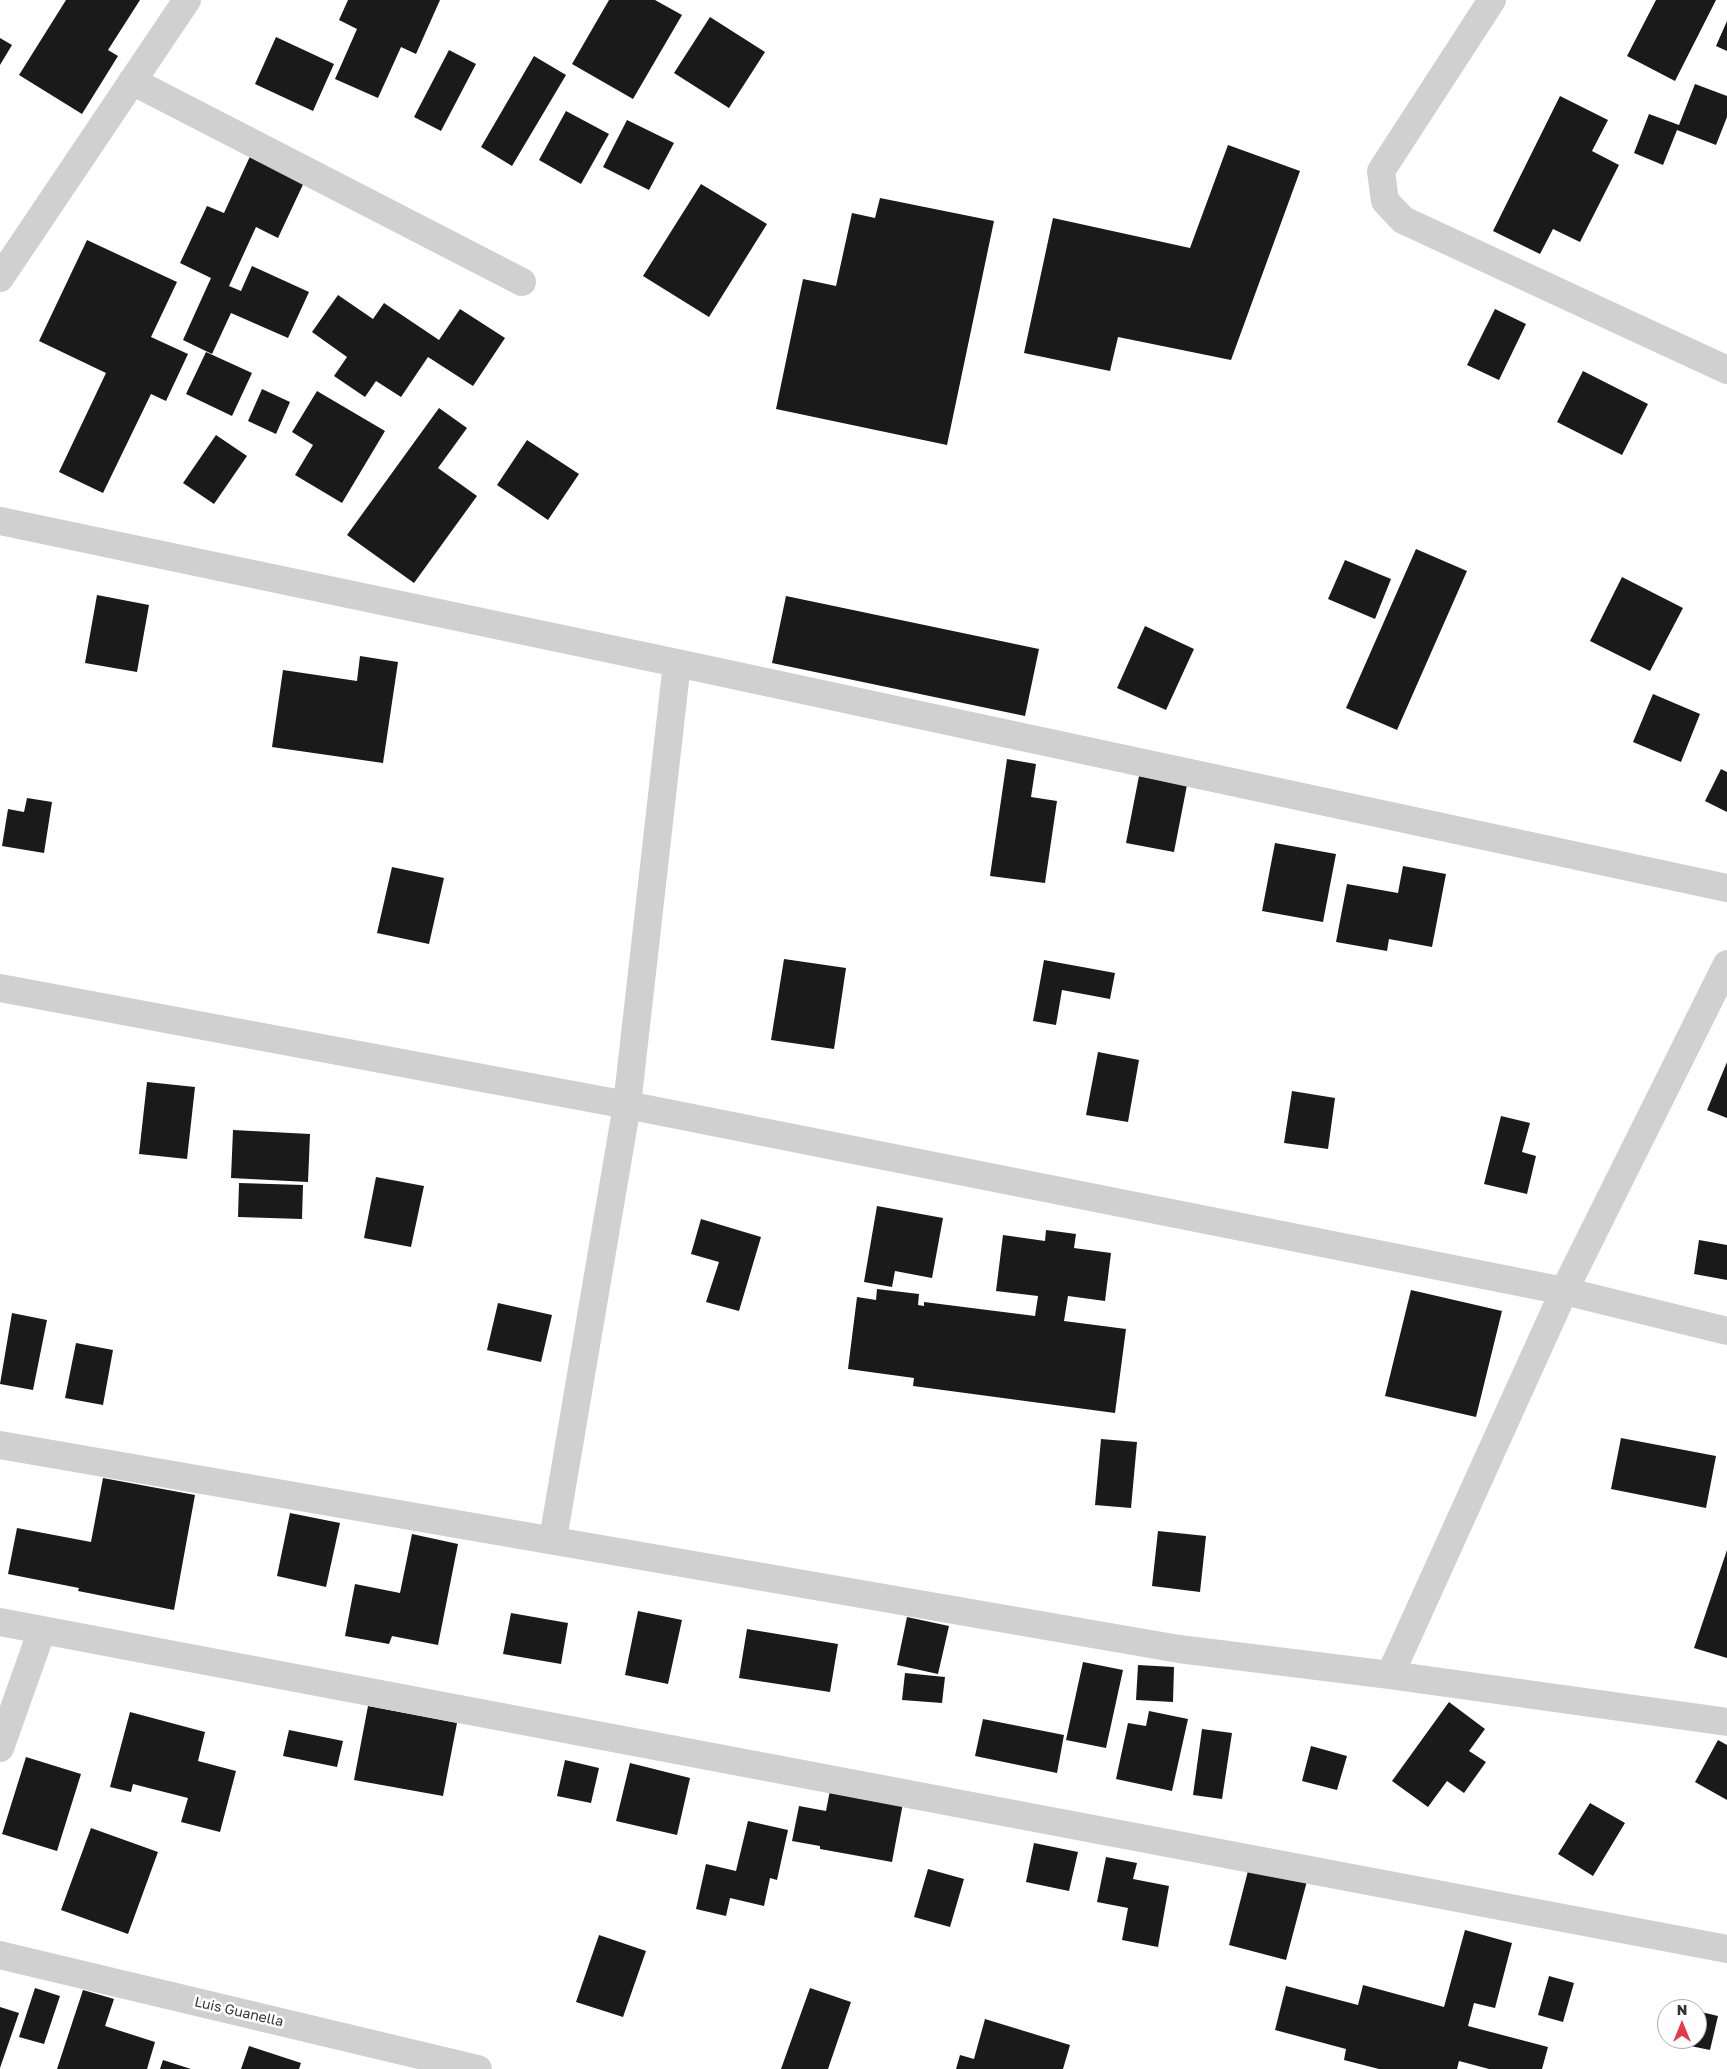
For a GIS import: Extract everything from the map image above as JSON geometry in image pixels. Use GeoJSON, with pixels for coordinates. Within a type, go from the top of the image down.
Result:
{"type":"FeatureCollection","features":[{"type":"Feature","properties":{"kind":"street"},"geometry":{"type":"LineString","coordinates":[[0,278],[187,0]]}},
{"type":"Feature","properties":{"kind":"street"},"geometry":{"type":"LineString","coordinates":[[1492,0],[1381,172],[1385,201],[1403,220],[1727,370]]}},
{"type":"Feature","properties":{"kind":"street"},"geometry":{"type":"LineString","coordinates":[[132,81],[522,282]]}},
{"type":"Feature","properties":{"kind":"street"},"geometry":{"type":"LineString","coordinates":[[0,521],[677,663],[1727,888]]}},
{"type":"Feature","properties":{"kind":"street"},"geometry":{"type":"LineString","coordinates":[[553,1539],[627,1106],[677,663]]}},
{"type":"Feature","properties":{"kind":"street"},"geometry":{"type":"LineString","coordinates":[[1390,1675],[1564,1291],[1727,964]]}},
{"type":"Feature","properties":{"kind":"street"},"geometry":{"type":"LineString","coordinates":[[0,988],[627,1106],[1564,1291],[1727,1331]]}},
{"type":"Feature","properties":{"kind":"street"},"geometry":{"type":"LineString","coordinates":[[0,1445],[553,1539],[1179,1649],[1390,1675],[1727,1722]]}},
{"type":"Feature","properties":{"kind":"street"},"geometry":{"type":"LineString","coordinates":[[0,1622],[1727,1949]]}},
{"type":"Feature","properties":{"kind":"street"},"geometry":{"type":"LineString","coordinates":[[0,1748],[42,1630]]}},
{"type":"Feature","properties":{"kind":"street","name":"Luis Guanella"},"geometry":{"type":"LineString","coordinates":[[0,1955],[478,2069]]}},
{"type":"Feature","properties":{"kind":"building"},"geometry":{"type":"Polygon","coordinates":[[[66,0],[140,0],[108,50],[118,56],[82,114],[19,75],[66,0]]]}},
{"type":"Feature","properties":{"kind":"building"},"geometry":{"type":"Polygon","coordinates":[[[348,0],[440,0],[416,54],[401,47],[378,98],[335,79],[357,29],[339,20],[348,0]]]}},
{"type":"Feature","properties":{"kind":"building"},"geometry":{"type":"Polygon","coordinates":[[[609,0],[655,0],[682,15],[633,99],[572,64],[609,0]]]}},
{"type":"Feature","properties":{"kind":"building"},"geometry":{"type":"Polygon","coordinates":[[[1656,0],[1716,0],[1675,81],[1627,56],[1656,0]]]}},
{"type":"Feature","properties":{"kind":"building"},"geometry":{"type":"Polygon","coordinates":[[[710,17],[765,52],[729,108],[674,73],[710,17]]]}},
{"type":"Feature","properties":{"kind":"building"},"geometry":{"type":"Polygon","coordinates":[[[1727,21],[1727,51],[1716,46],[1727,21]]]}},
{"type":"Feature","properties":{"kind":"building"},"geometry":{"type":"Polygon","coordinates":[[[276,37],[334,64],[313,111],[255,84],[276,37]]]}},
{"type":"Feature","properties":{"kind":"building"},"geometry":{"type":"Polygon","coordinates":[[[0,38],[12,45],[0,65],[0,38]]]}},
{"type":"Feature","properties":{"kind":"building"},"geometry":{"type":"Polygon","coordinates":[[[449,50],[476,64],[441,131],[414,117],[449,50]]]}},
{"type":"Feature","properties":{"kind":"building"},"geometry":{"type":"Polygon","coordinates":[[[534,56],[566,75],[512,166],[481,147],[534,56]]]}},
{"type":"Feature","properties":{"kind":"building"},"geometry":{"type":"Polygon","coordinates":[[[1695,84],[1727,96],[1727,117],[1716,145],[1677,130],[1663,165],[1634,153],[1649,114],[1679,125],[1695,84]]]}},
{"type":"Feature","properties":{"kind":"building"},"geometry":{"type":"Polygon","coordinates":[[[1560,96],[1608,120],[1592,151],[1619,165],[1580,242],[1553,229],[1540,254],[1493,231],[1560,96]]]}},
{"type":"Feature","properties":{"kind":"building"},"geometry":{"type":"Polygon","coordinates":[[[566,111],[609,134],[581,184],[539,160],[566,111]]]}},
{"type":"Feature","properties":{"kind":"building"},"geometry":{"type":"Polygon","coordinates":[[[627,120],[674,143],[649,190],[603,167],[627,120]]]}},
{"type":"Feature","properties":{"kind":"building"},"geometry":{"type":"Polygon","coordinates":[[[1228,145],[1300,171],[1231,360],[1118,337],[1110,371],[1024,353],[1053,218],[1190,248],[1228,145]]]}},
{"type":"Feature","properties":{"kind":"building"},"geometry":{"type":"Polygon","coordinates":[[[252,152],[307,176],[278,238],[256,227],[229,286],[241,291],[252,266],[309,292],[288,338],[231,313],[212,354],[183,340],[211,278],[180,263],[207,206],[224,213],[252,152]]]}},
{"type":"Feature","properties":{"kind":"building"},"geometry":{"type":"Polygon","coordinates":[[[701,184],[767,224],[709,317],[643,276],[701,184]]]}},
{"type":"Feature","properties":{"kind":"building"},"geometry":{"type":"Polygon","coordinates":[[[880,198],[994,221],[947,445],[776,409],[803,279],[836,286],[852,213],[875,218],[880,198]]]}},
{"type":"Feature","properties":{"kind":"building"},"geometry":{"type":"Polygon","coordinates":[[[87,240],[177,282],[151,337],[188,354],[166,401],[151,394],[103,493],[59,472],[106,373],[39,341],[87,240]]]}},
{"type":"Feature","properties":{"kind":"building"},"geometry":{"type":"Polygon","coordinates":[[[338,295],[373,319],[384,303],[439,340],[460,309],[505,338],[473,386],[428,357],[401,397],[376,381],[365,397],[334,376],[347,357],[312,332],[338,295]]]}},
{"type":"Feature","properties":{"kind":"building"},"geometry":{"type":"Polygon","coordinates":[[[1495,309],[1526,324],[1499,380],[1467,365],[1495,309]]]}},
{"type":"Feature","properties":{"kind":"building"},"geometry":{"type":"Polygon","coordinates":[[[206,352],[252,373],[232,416],[186,394],[206,352]]]}},
{"type":"Feature","properties":{"kind":"building"},"geometry":{"type":"Polygon","coordinates":[[[1583,371],[1648,404],[1622,455],[1557,422],[1583,371]]]}},
{"type":"Feature","properties":{"kind":"building"},"geometry":{"type":"Polygon","coordinates":[[[262,389],[290,402],[276,434],[248,421],[262,389]]]}},
{"type":"Feature","properties":{"kind":"building"},"geometry":{"type":"Polygon","coordinates":[[[317,391],[385,431],[342,503],[295,475],[313,445],[292,432],[317,391]]]}},
{"type":"Feature","properties":{"kind":"building"},"geometry":{"type":"Polygon","coordinates":[[[439,408],[467,428],[438,468],[477,496],[414,583],[347,535],[439,408]]]}},
{"type":"Feature","properties":{"kind":"building"},"geometry":{"type":"Polygon","coordinates":[[[216,435],[247,456],[214,504],[183,483],[216,435]]]}},
{"type":"Feature","properties":{"kind":"building"},"geometry":{"type":"Polygon","coordinates":[[[527,440],[579,474],[548,520],[497,485],[527,440]]]}},
{"type":"Feature","properties":{"kind":"building"},"geometry":{"type":"Polygon","coordinates":[[[1416,549],[1467,571],[1397,730],[1346,708],[1416,549]]]}},
{"type":"Feature","properties":{"kind":"building"},"geometry":{"type":"Polygon","coordinates":[[[1345,560],[1391,579],[1375,619],[1328,599],[1345,560]]]}},
{"type":"Feature","properties":{"kind":"building"},"geometry":{"type":"Polygon","coordinates":[[[1622,577],[1683,608],[1650,671],[1590,641],[1622,577]]]}},
{"type":"Feature","properties":{"kind":"building"},"geometry":{"type":"Polygon","coordinates":[[[97,595],[149,605],[137,672],[85,663],[97,595]]]}},
{"type":"Feature","properties":{"kind":"building"},"geometry":{"type":"Polygon","coordinates":[[[786,596],[1039,649],[1025,716],[772,663],[786,596]]]}},
{"type":"Feature","properties":{"kind":"building"},"geometry":{"type":"Polygon","coordinates":[[[1145,626],[1194,649],[1166,710],[1117,688],[1145,626]]]}},
{"type":"Feature","properties":{"kind":"building"},"geometry":{"type":"Polygon","coordinates":[[[360,656],[398,662],[383,763],[272,747],[283,670],[357,681],[360,656]]]}},
{"type":"Feature","properties":{"kind":"building"},"geometry":{"type":"Polygon","coordinates":[[[1653,694],[1700,714],[1681,762],[1633,742],[1653,694]]]}},
{"type":"Feature","properties":{"kind":"building"},"geometry":{"type":"Polygon","coordinates":[[[1007,759],[1036,764],[1031,797],[1057,801],[1045,883],[990,876],[1007,759]]]}},
{"type":"Feature","properties":{"kind":"building"},"geometry":{"type":"Polygon","coordinates":[[[1721,769],[1727,772],[1727,812],[1705,801],[1721,769]]]}},
{"type":"Feature","properties":{"kind":"building"},"geometry":{"type":"Polygon","coordinates":[[[1139,776],[1187,785],[1174,852],[1126,843],[1139,776]]]}},
{"type":"Feature","properties":{"kind":"building"},"geometry":{"type":"Polygon","coordinates":[[[27,798],[52,802],[44,853],[2,846],[8,809],[24,812],[27,798]]]}},
{"type":"Feature","properties":{"kind":"building"},"geometry":{"type":"Polygon","coordinates":[[[1275,843],[1336,854],[1323,922],[1262,911],[1275,843]]]}},
{"type":"Feature","properties":{"kind":"building"},"geometry":{"type":"Polygon","coordinates":[[[1403,866],[1446,874],[1432,947],[1389,939],[1387,951],[1336,942],[1347,884],[1398,893],[1403,866]]]}},
{"type":"Feature","properties":{"kind":"building"},"geometry":{"type":"Polygon","coordinates":[[[392,867],[444,878],[429,944],[377,933],[392,867]]]}},
{"type":"Feature","properties":{"kind":"building"},"geometry":{"type":"Polygon","coordinates":[[[784,959],[846,968],[834,1049],[771,1040],[784,959]]]}},
{"type":"Feature","properties":{"kind":"building"},"geometry":{"type":"Polygon","coordinates":[[[1044,960],[1115,973],[1110,999],[1062,990],[1056,1025],[1033,1021],[1044,960]]]}},
{"type":"Feature","properties":{"kind":"building"},"geometry":{"type":"Polygon","coordinates":[[[1098,1052],[1139,1060],[1128,1122],[1086,1115],[1098,1052]]]}},
{"type":"Feature","properties":{"kind":"building"},"geometry":{"type":"Polygon","coordinates":[[[1727,1062],[1727,1118],[1707,1110],[1727,1062]]]}},
{"type":"Feature","properties":{"kind":"building"},"geometry":{"type":"Polygon","coordinates":[[[147,1082],[195,1087],[187,1159],[139,1154],[147,1082]]]}},
{"type":"Feature","properties":{"kind":"building"},"geometry":{"type":"Polygon","coordinates":[[[1292,1091],[1335,1098],[1328,1149],[1284,1143],[1292,1091]]]}},
{"type":"Feature","properties":{"kind":"building"},"geometry":{"type":"Polygon","coordinates":[[[1501,1116],[1530,1123],[1522,1152],[1536,1156],[1527,1194],[1484,1184],[1501,1116]]]}},
{"type":"Feature","properties":{"kind":"building"},"geometry":{"type":"Polygon","coordinates":[[[233,1130],[310,1134],[308,1182],[231,1178],[233,1130]]]}},
{"type":"Feature","properties":{"kind":"building"},"geometry":{"type":"Polygon","coordinates":[[[376,1177],[424,1186],[411,1247],[364,1238],[376,1177]]]}},
{"type":"Feature","properties":{"kind":"building"},"geometry":{"type":"Polygon","coordinates":[[[239,1183],[303,1185],[302,1219],[238,1217],[239,1183]]]}},
{"type":"Feature","properties":{"kind":"building"},"geometry":{"type":"Polygon","coordinates":[[[877,1206],[943,1218],[932,1278],[895,1271],[892,1287],[864,1282],[877,1206]]]}},
{"type":"Feature","properties":{"kind":"building"},"geometry":{"type":"Polygon","coordinates":[[[701,1219],[761,1237],[739,1311],[706,1302],[719,1262],[691,1254],[701,1219]]]}},
{"type":"Feature","properties":{"kind":"building"},"geometry":{"type":"Polygon","coordinates":[[[1046,1230],[1076,1234],[1074,1248],[1111,1253],[1105,1301],[1068,1296],[1064,1321],[1126,1329],[1115,1413],[913,1386],[914,1378],[848,1369],[857,1297],[876,1300],[877,1289],[919,1294],[918,1305],[924,1306],[924,1302],[1035,1316],[1038,1296],[996,1291],[1003,1235],[1045,1241],[1046,1230]]]}},
{"type":"Feature","properties":{"kind":"building"},"geometry":{"type":"Polygon","coordinates":[[[1699,1240],[1727,1245],[1727,1280],[1694,1274],[1699,1240]]]}},
{"type":"Feature","properties":{"kind":"building"},"geometry":{"type":"Polygon","coordinates":[[[1411,1290],[1502,1311],[1476,1417],[1385,1396],[1411,1290]]]}},
{"type":"Feature","properties":{"kind":"building"},"geometry":{"type":"Polygon","coordinates":[[[498,1303],[552,1315],[541,1362],[487,1350],[498,1303]]]}},
{"type":"Feature","properties":{"kind":"building"},"geometry":{"type":"Polygon","coordinates":[[[12,1313],[47,1320],[33,1390],[0,1384],[12,1313]]]}},
{"type":"Feature","properties":{"kind":"building"},"geometry":{"type":"Polygon","coordinates":[[[76,1343],[113,1350],[103,1405],[65,1398],[76,1343]]]}},
{"type":"Feature","properties":{"kind":"building"},"geometry":{"type":"Polygon","coordinates":[[[1621,1438],[1716,1456],[1706,1508],[1611,1489],[1621,1438]]]}},
{"type":"Feature","properties":{"kind":"building"},"geometry":{"type":"Polygon","coordinates":[[[1101,1439],[1137,1442],[1131,1508],[1095,1505],[1101,1439]]]}},
{"type":"Feature","properties":{"kind":"building"},"geometry":{"type":"Polygon","coordinates":[[[103,1478],[195,1495],[174,1610],[78,1591],[79,1588],[8,1574],[17,1528],[91,1542],[103,1478]]]}},
{"type":"Feature","properties":{"kind":"building"},"geometry":{"type":"Polygon","coordinates":[[[290,1513],[340,1523],[326,1587],[277,1576],[290,1513]]]}},
{"type":"Feature","properties":{"kind":"building"},"geometry":{"type":"Polygon","coordinates":[[[1158,1531],[1206,1536],[1200,1592],[1152,1586],[1158,1531]]]}},
{"type":"Feature","properties":{"kind":"building"},"geometry":{"type":"Polygon","coordinates":[[[412,1534],[458,1544],[438,1645],[392,1636],[389,1644],[345,1636],[355,1584],[400,1593],[412,1534]]]}},
{"type":"Feature","properties":{"kind":"building"},"geometry":{"type":"Polygon","coordinates":[[[1727,1550],[1727,1658],[1694,1648],[1727,1550]]]}},
{"type":"Feature","properties":{"kind":"building"},"geometry":{"type":"Polygon","coordinates":[[[638,1611],[682,1620],[668,1684],[625,1675],[638,1611]]]}},
{"type":"Feature","properties":{"kind":"building"},"geometry":{"type":"Polygon","coordinates":[[[511,1613],[568,1623],[561,1664],[503,1654],[511,1613]]]}},
{"type":"Feature","properties":{"kind":"building"},"geometry":{"type":"Polygon","coordinates":[[[907,1617],[949,1626],[938,1674],[897,1665],[907,1617]]]}},
{"type":"Feature","properties":{"kind":"building"},"geometry":{"type":"Polygon","coordinates":[[[747,1629],[838,1644],[830,1692],[739,1678],[747,1629]]]}},
{"type":"Feature","properties":{"kind":"building"},"geometry":{"type":"Polygon","coordinates":[[[1083,1662],[1123,1670],[1106,1748],[1066,1740],[1083,1662]]]}},
{"type":"Feature","properties":{"kind":"building"},"geometry":{"type":"Polygon","coordinates":[[[1138,1665],[1174,1667],[1173,1702],[1136,1700],[1138,1665]]]}},
{"type":"Feature","properties":{"kind":"building"},"geometry":{"type":"Polygon","coordinates":[[[905,1673],[945,1677],[942,1703],[902,1700],[905,1673]]]}},
{"type":"Feature","properties":{"kind":"building"},"geometry":{"type":"Polygon","coordinates":[[[1449,1702],[1485,1729],[1469,1751],[1486,1762],[1464,1793],[1447,1781],[1428,1807],[1392,1781],[1449,1702]]]}},
{"type":"Feature","properties":{"kind":"building"},"geometry":{"type":"Polygon","coordinates":[[[368,1706],[457,1723],[443,1796],[354,1780],[368,1706]]]}},
{"type":"Feature","properties":{"kind":"building"},"geometry":{"type":"Polygon","coordinates":[[[1149,1711],[1188,1719],[1172,1791],[1116,1779],[1128,1723],[1146,1726],[1149,1711]]]}},
{"type":"Feature","properties":{"kind":"building"},"geometry":{"type":"Polygon","coordinates":[[[130,1712],[205,1732],[198,1761],[236,1771],[220,1832],[181,1822],[188,1798],[133,1784],[131,1792],[110,1787],[130,1712]]]}},
{"type":"Feature","properties":{"kind":"building"},"geometry":{"type":"Polygon","coordinates":[[[983,1719],[1064,1735],[1057,1773],[975,1756],[983,1719]]]}},
{"type":"Feature","properties":{"kind":"building"},"geometry":{"type":"Polygon","coordinates":[[[1202,1729],[1232,1733],[1222,1799],[1193,1795],[1202,1729]]]}},
{"type":"Feature","properties":{"kind":"building"},"geometry":{"type":"Polygon","coordinates":[[[289,1730],[343,1741],[337,1767],[283,1756],[289,1730]]]}},
{"type":"Feature","properties":{"kind":"building"},"geometry":{"type":"Polygon","coordinates":[[[1718,1740],[1727,1745],[1727,1800],[1695,1782],[1718,1740]]]}},
{"type":"Feature","properties":{"kind":"building"},"geometry":{"type":"Polygon","coordinates":[[[1311,1746],[1347,1756],[1337,1790],[1302,1781],[1311,1746]]]}},
{"type":"Feature","properties":{"kind":"building"},"geometry":{"type":"Polygon","coordinates":[[[26,1757],[81,1774],[57,1851],[2,1834],[26,1757]]]}},
{"type":"Feature","properties":{"kind":"building"},"geometry":{"type":"Polygon","coordinates":[[[565,1760],[599,1768],[591,1803],[557,1796],[565,1760]]]}},
{"type":"Feature","properties":{"kind":"building"},"geometry":{"type":"Polygon","coordinates":[[[630,1763],[690,1778],[677,1835],[616,1821],[630,1763]]]}},
{"type":"Feature","properties":{"kind":"building"},"geometry":{"type":"Polygon","coordinates":[[[830,1790],[903,1803],[892,1862],[820,1849],[820,1846],[792,1841],[799,1806],[826,1811],[830,1790]]]}},
{"type":"Feature","properties":{"kind":"building"},"geometry":{"type":"Polygon","coordinates":[[[1590,1803],[1625,1823],[1593,1876],[1558,1854],[1590,1803]]]}},
{"type":"Feature","properties":{"kind":"building"},"geometry":{"type":"Polygon","coordinates":[[[748,1821],[788,1830],[777,1880],[770,1878],[764,1906],[730,1898],[726,1916],[696,1909],[706,1864],[736,1871],[748,1821]]]}},
{"type":"Feature","properties":{"kind":"building"},"geometry":{"type":"Polygon","coordinates":[[[91,1828],[158,1852],[128,1934],[61,1910],[91,1828]]]}},
{"type":"Feature","properties":{"kind":"building"},"geometry":{"type":"Polygon","coordinates":[[[1034,1843],[1078,1852],[1069,1891],[1026,1882],[1034,1843]]]}},
{"type":"Feature","properties":{"kind":"building"},"geometry":{"type":"Polygon","coordinates":[[[1106,1857],[1137,1863],[1133,1879],[1169,1886],[1158,1947],[1122,1940],[1128,1908],[1097,1902],[1106,1857]]]}},
{"type":"Feature","properties":{"kind":"building"},"geometry":{"type":"Polygon","coordinates":[[[1249,1867],[1307,1881],[1286,1960],[1229,1945],[1249,1867]]]}},
{"type":"Feature","properties":{"kind":"building"},"geometry":{"type":"Polygon","coordinates":[[[928,1869],[964,1879],[950,1927],[914,1917],[928,1869]]]}},
{"type":"Feature","properties":{"kind":"building"},"geometry":{"type":"Polygon","coordinates":[[[1465,1930],[1512,1943],[1495,2008],[1474,2003],[1468,2026],[1548,2047],[1542,2069],[1489,2069],[1459,2061],[1457,2069],[1379,2069],[1344,2060],[1346,2049],[1275,2030],[1286,1986],[1358,2005],[1363,1985],[1444,2007],[1465,1930]]]}},
{"type":"Feature","properties":{"kind":"building"},"geometry":{"type":"Polygon","coordinates":[[[599,1935],[646,1951],[623,2017],[576,2002],[599,1935]]]}},
{"type":"Feature","properties":{"kind":"building"},"geometry":{"type":"Polygon","coordinates":[[[1549,1976],[1574,1983],[1563,2022],[1538,2015],[1549,1976]]]}},
{"type":"Feature","properties":{"kind":"building"},"geometry":{"type":"Polygon","coordinates":[[[35,1988],[60,1996],[44,2044],[19,2037],[35,1988]]]}},
{"type":"Feature","properties":{"kind":"building"},"geometry":{"type":"Polygon","coordinates":[[[810,1988],[851,2002],[828,2069],[781,2069],[810,1988]]]}},
{"type":"Feature","properties":{"kind":"building"},"geometry":{"type":"Polygon","coordinates":[[[83,1990],[114,1999],[105,2026],[155,2042],[147,2069],[57,2069],[83,1990]]]}},
{"type":"Feature","properties":{"kind":"building"},"geometry":{"type":"Polygon","coordinates":[[[0,2007],[19,2013],[0,2068],[0,2007]]]}},
{"type":"Feature","properties":{"kind":"building"},"geometry":{"type":"Polygon","coordinates":[[[1707,2013],[1718,2016],[1710,2050],[1705,2049],[1707,2049],[1707,2013]]]}},
{"type":"Feature","properties":{"kind":"building"},"geometry":{"type":"Polygon","coordinates":[[[985,2019],[1070,2045],[1063,2069],[956,2069],[960,2055],[974,2059],[985,2019]]]}},
{"type":"Feature","properties":{"kind":"building"},"geometry":{"type":"Polygon","coordinates":[[[249,2046],[301,2063],[299,2069],[241,2069],[249,2046]]]}},
{"type":"Feature","properties":{"kind":"building"},"geometry":{"type":"Polygon","coordinates":[[[163,2060],[191,2069],[160,2069],[163,2060]]]}}]}
